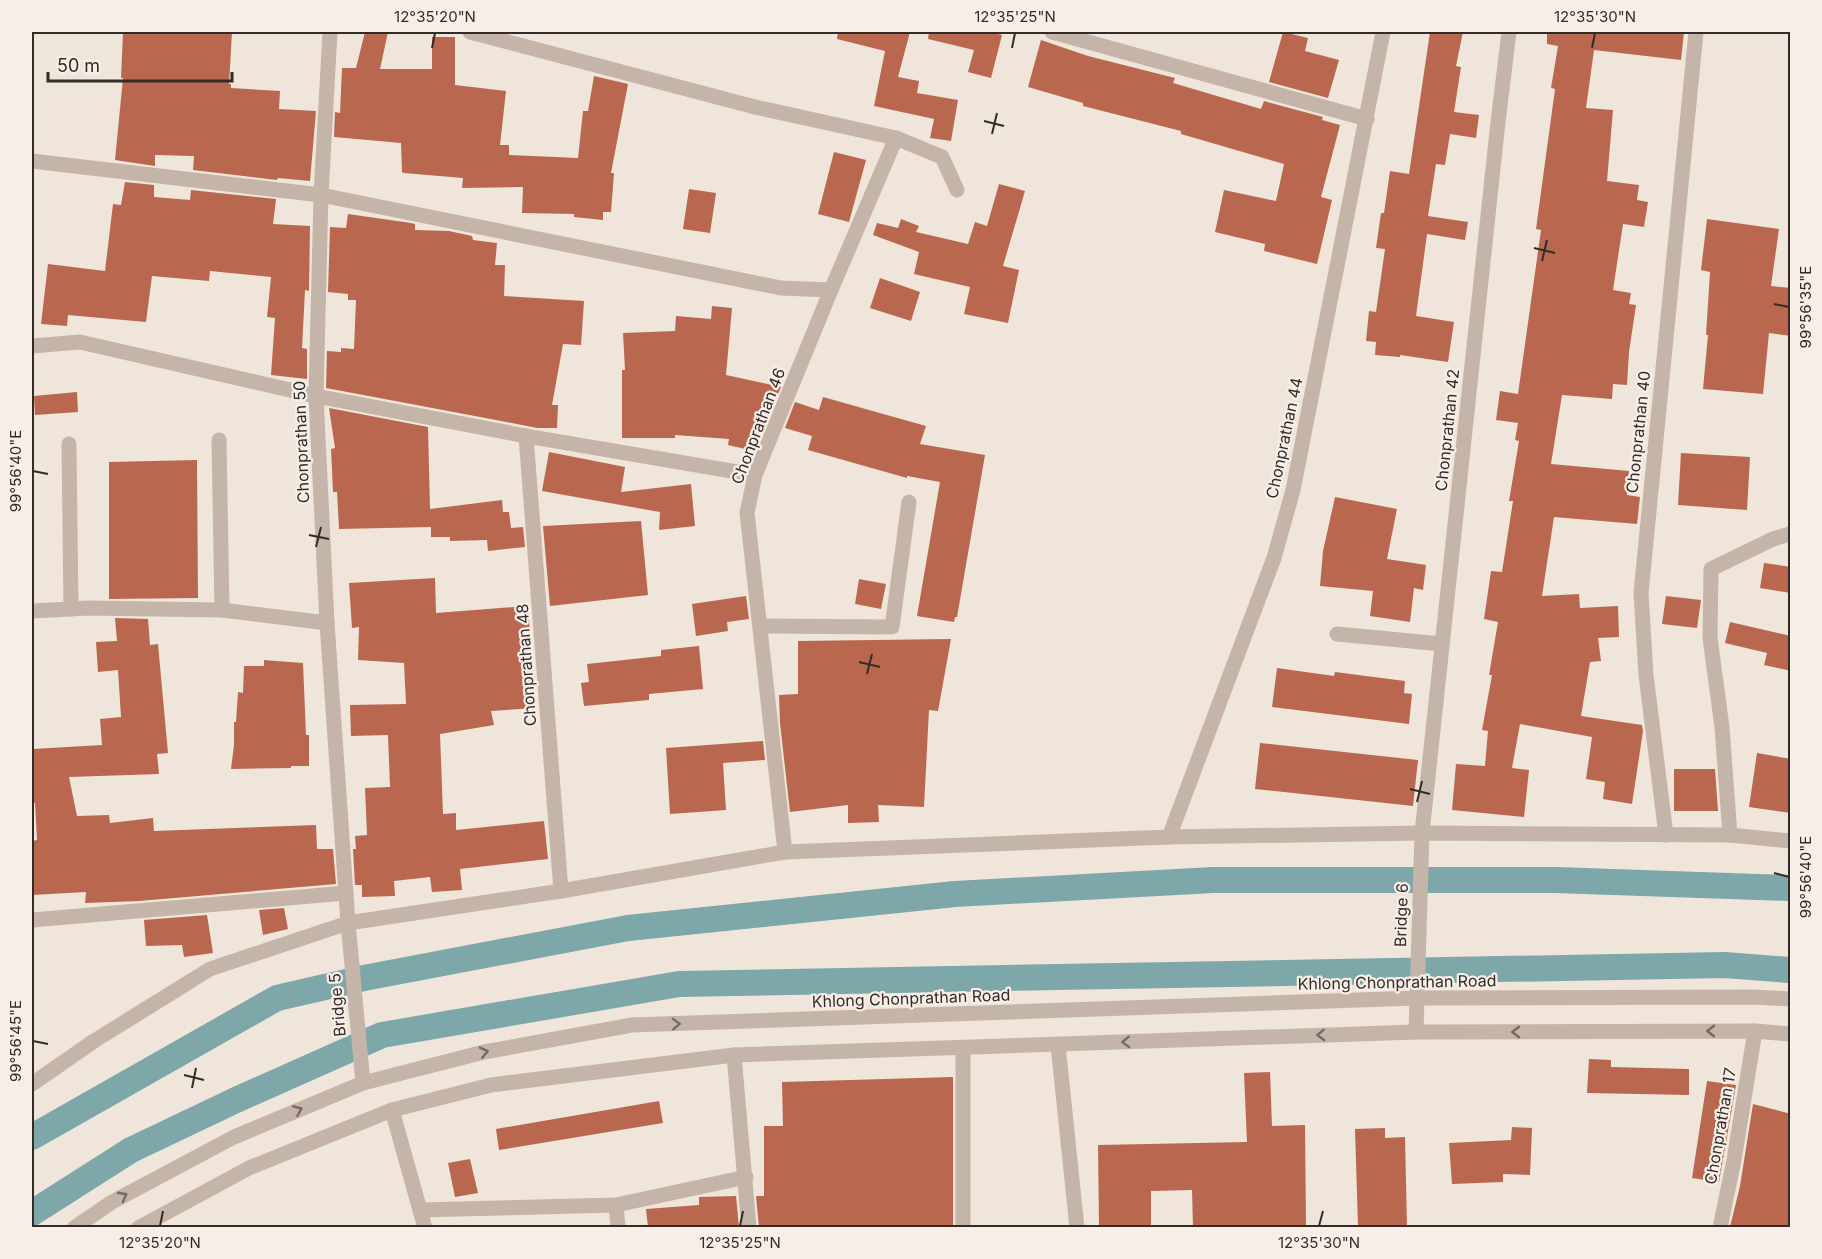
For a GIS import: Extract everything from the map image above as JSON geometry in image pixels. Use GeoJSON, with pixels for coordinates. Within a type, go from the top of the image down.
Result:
{"type":"FeatureCollection","features":[{"type":"Feature","properties":{"kind":"street","name":"Chonprathan 50"},"geometry":{"type":"LineString","coordinates":[[330,32],[321,195],[316,396],[327,623],[348,923]]}},
{"type":"Feature","properties":{"kind":"street"},"geometry":{"type":"LineString","coordinates":[[470,32],[755,106],[896,138],[942,158],[957,190]]}},
{"type":"Feature","properties":{"kind":"street"},"geometry":{"type":"LineString","coordinates":[[1052,32],[1367,120]]}},
{"type":"Feature","properties":{"kind":"street","name":"Chonprathan 44"},"geometry":{"type":"LineString","coordinates":[[1168,837],[1274,558],[1293,490],[1383,32]]}},
{"type":"Feature","properties":{"kind":"street","name":"Chonprathan 42"},"geometry":{"type":"LineString","coordinates":[[1422,833],[1496,134],[1509,32]]}},
{"type":"Feature","properties":{"kind":"street","name":"Chonprathan 40"},"geometry":{"type":"LineString","coordinates":[[1666,835],[1646,675],[1641,593],[1696,32]]}},
{"type":"Feature","properties":{"kind":"street","name":"Chonprathan 46"},"geometry":{"type":"LineString","coordinates":[[785,852],[747,513],[755,475],[896,138]]}},
{"type":"Feature","properties":{"kind":"street"},"geometry":{"type":"LineString","coordinates":[[32,161],[321,195],[781,288],[831,290]]}},
{"type":"Feature","properties":{"kind":"street"},"geometry":{"type":"LineString","coordinates":[[32,346],[80,342],[316,396],[526,436],[755,475]]}},
{"type":"Feature","properties":{"kind":"street","name":"Chonprathan 48"},"geometry":{"type":"LineString","coordinates":[[526,436],[561,891]]}},
{"type":"Feature","properties":{"kind":"street"},"geometry":{"type":"LineString","coordinates":[[219,440],[222,610]]}},
{"type":"Feature","properties":{"kind":"street"},"geometry":{"type":"LineString","coordinates":[[69,444],[70,609]]}},
{"type":"Feature","properties":{"kind":"street"},"geometry":{"type":"LineString","coordinates":[[760,627],[892,627],[909,502]]}},
{"type":"Feature","properties":{"kind":"street"},"geometry":{"type":"LineString","coordinates":[[1730,835],[1722,727],[1710,638],[1711,569],[1773,539],[1791,534]]}},
{"type":"Feature","properties":{"kind":"street"},"geometry":{"type":"LineString","coordinates":[[32,611],[222,610],[327,623]]}},
{"type":"Feature","properties":{"kind":"street"},"geometry":{"type":"LineString","coordinates":[[1336,634],[1442,644]]}},
{"type":"Feature","properties":{"kind":"street"},"geometry":{"type":"LineString","coordinates":[[32,1084],[94,1041],[210,969],[348,923],[561,891],[785,852],[1168,837],[1422,833],[1730,835],[1791,841]]}},
{"type":"Feature","properties":{"kind":"street","name":"Bridge 6"},"geometry":{"type":"LineString","coordinates":[[1416,1032],[1422,833]]}},
{"type":"Feature","properties":{"kind":"street"},"geometry":{"type":"LineString","coordinates":[[32,920],[346,892]]}},
{"type":"Feature","properties":{"kind":"street","name":"Bridge 5"},"geometry":{"type":"LineString","coordinates":[[348,923],[363,1083]]}},
{"type":"Feature","properties":{"kind":"street","name":"Khlong Chonprathan Road"},"geometry":{"type":"LineString","coordinates":[[74,1227],[112,1202],[234,1137],[363,1083],[484,1052],[632,1025],[1417,998],[1754,997],[1791,999]]}},
{"type":"Feature","properties":{"kind":"street"},"geometry":{"type":"LineString","coordinates":[[138,1227],[249,1168],[392,1110],[491,1085],[734,1055],[1416,1032],[1755,1031],[1791,1034]]}},
{"type":"Feature","properties":{"kind":"street","name":"Chonprathan 17"},"geometry":{"type":"LineString","coordinates":[[1720,1227],[1734,1160],[1755,1031]]}},
{"type":"Feature","properties":{"kind":"street"},"geometry":{"type":"LineString","coordinates":[[1058,1045],[1077,1227]]}},
{"type":"Feature","properties":{"kind":"street"},"geometry":{"type":"LineString","coordinates":[[963,1048],[963,1227]]}},
{"type":"Feature","properties":{"kind":"street"},"geometry":{"type":"LineString","coordinates":[[734,1055],[749,1227]]}},
{"type":"Feature","properties":{"kind":"street"},"geometry":{"type":"LineString","coordinates":[[392,1110],[425,1227]]}},
{"type":"Feature","properties":{"kind":"street"},"geometry":{"type":"LineString","coordinates":[[420,1210],[616,1205],[746,1177]]}},
{"type":"Feature","properties":{"kind":"street"},"geometry":{"type":"LineString","coordinates":[[616,1205],[618,1227]]}},
{"type":"Feature","properties":{"kind":"building"},"geometry":{"type":"Polygon","coordinates":[[[123,32],[232,32],[229,84],[231,88],[280,91],[279,109],[316,111],[310,181],[278,178],[277,180],[193,170],[194,156],[155,155],[155,166],[115,160],[123,78],[121,78],[123,32]]]}},
{"type":"Feature","properties":{"kind":"building"},"geometry":{"type":"Polygon","coordinates":[[[365,32],[388,32],[380,69],[432,69],[432,37],[455,37],[455,85],[506,91],[500,145],[509,145],[509,155],[578,158],[583,111],[588,111],[594,76],[628,84],[611,173],[614,173],[611,212],[603,212],[603,220],[574,217],[574,214],[522,213],[523,187],[462,188],[463,178],[404,173],[402,172],[401,143],[334,137],[335,112],[340,113],[342,68],[356,68],[365,32]]]}},
{"type":"Feature","properties":{"kind":"building"},"geometry":{"type":"Polygon","coordinates":[[[838,32],[910,32],[898,77],[919,81],[917,93],[958,100],[951,141],[930,138],[934,119],[874,106],[885,51],[837,39],[838,32]]]}},
{"type":"Feature","properties":{"kind":"building"},"geometry":{"type":"Polygon","coordinates":[[[929,32],[989,32],[1002,35],[991,78],[968,72],[974,50],[928,39],[929,32]]]}},
{"type":"Feature","properties":{"kind":"building"},"geometry":{"type":"Polygon","coordinates":[[[1283,32],[1308,38],[1305,51],[1339,60],[1328,98],[1269,82],[1283,32]]]}},
{"type":"Feature","properties":{"kind":"building"},"geometry":{"type":"Polygon","coordinates":[[[1430,32],[1463,32],[1456,66],[1461,67],[1454,112],[1479,115],[1476,138],[1450,134],[1445,165],[1436,164],[1428,216],[1468,222],[1465,240],[1427,234],[1416,316],[1454,322],[1448,362],[1400,355],[1400,357],[1375,355],[1376,342],[1366,341],[1369,311],[1376,312],[1385,249],[1376,248],[1381,213],[1384,213],[1390,171],[1409,174],[1430,32]]]}},
{"type":"Feature","properties":{"kind":"building"},"geometry":{"type":"Polygon","coordinates":[[[1547,32],[1684,32],[1681,60],[1594,50],[1586,108],[1613,110],[1607,181],[1639,185],[1637,200],[1648,202],[1644,227],[1623,224],[1613,290],[1631,293],[1629,304],[1636,305],[1627,385],[1613,384],[1612,399],[1562,395],[1551,464],[1629,471],[1627,495],[1640,497],[1637,524],[1554,517],[1542,596],[1579,594],[1580,608],[1618,606],[1619,637],[1598,638],[1601,661],[1590,662],[1581,716],[1642,725],[1632,804],[1603,799],[1605,782],[1586,779],[1592,737],[1520,724],[1512,768],[1529,770],[1524,817],[1452,810],[1456,764],[1485,766],[1488,731],[1482,730],[1492,675],[1489,675],[1498,622],[1484,619],[1491,571],[1502,572],[1513,501],[1509,501],[1519,441],[1515,440],[1518,423],[1496,420],[1500,391],[1518,394],[1541,230],[1536,229],[1555,89],[1551,88],[1558,46],[1547,44],[1547,32]]]}},
{"type":"Feature","properties":{"kind":"building"},"geometry":{"type":"Polygon","coordinates":[[[1041,40],[1088,56],[1175,78],[1173,83],[1261,109],[1264,101],[1323,117],[1322,120],[1340,125],[1321,197],[1332,200],[1317,264],[1264,251],[1265,244],[1215,232],[1224,190],[1276,201],[1284,164],[1181,134],[1181,131],[1083,106],[1083,103],[1028,87],[1041,40]]]}},
{"type":"Feature","properties":{"kind":"building"},"geometry":{"type":"Polygon","coordinates":[[[834,152],[866,160],[849,222],[818,214],[834,152]]]}},
{"type":"Feature","properties":{"kind":"building"},"geometry":{"type":"Polygon","coordinates":[[[125,182],[154,185],[154,197],[190,200],[191,190],[276,199],[273,224],[310,226],[309,291],[305,290],[302,348],[307,349],[307,379],[271,375],[275,318],[267,317],[271,277],[210,271],[209,281],[152,276],[146,322],[68,315],[67,326],[41,324],[48,264],[105,271],[113,204],[121,205],[125,182]]]}},
{"type":"Feature","properties":{"kind":"building"},"geometry":{"type":"Polygon","coordinates":[[[999,184],[1025,191],[1003,266],[1019,270],[1008,323],[964,314],[970,287],[914,274],[919,252],[873,235],[877,223],[898,228],[901,219],[919,226],[916,232],[968,244],[975,222],[987,226],[999,184]]]}},
{"type":"Feature","properties":{"kind":"building"},"geometry":{"type":"Polygon","coordinates":[[[689,189],[716,193],[710,233],[683,229],[689,189]]]}},
{"type":"Feature","properties":{"kind":"building"},"geometry":{"type":"Polygon","coordinates":[[[348,214],[411,223],[415,224],[415,230],[449,231],[472,236],[473,240],[497,243],[495,265],[505,265],[504,296],[584,301],[581,345],[563,344],[552,405],[558,405],[557,428],[537,428],[326,388],[327,351],[341,352],[341,348],[354,349],[356,300],[348,300],[348,294],[328,292],[330,227],[346,228],[348,214]]]}},
{"type":"Feature","properties":{"kind":"building"},"geometry":{"type":"Polygon","coordinates":[[[1707,219],[1779,229],[1771,286],[1791,288],[1791,336],[1769,333],[1763,394],[1703,389],[1710,272],[1701,270],[1707,219]]]}},
{"type":"Feature","properties":{"kind":"building"},"geometry":{"type":"Polygon","coordinates":[[[880,278],[920,292],[911,321],[870,308],[880,278]]]}},
{"type":"Feature","properties":{"kind":"building"},"geometry":{"type":"Polygon","coordinates":[[[712,306],[732,308],[726,375],[781,387],[766,422],[762,421],[754,451],[728,445],[729,439],[675,435],[675,438],[622,438],[622,370],[625,370],[623,333],[675,331],[676,316],[711,319],[712,306]]]}},
{"type":"Feature","properties":{"kind":"building"},"geometry":{"type":"Polygon","coordinates":[[[77,392],[78,412],[35,415],[34,396],[77,392]]]}},
{"type":"Feature","properties":{"kind":"building"},"geometry":{"type":"Polygon","coordinates":[[[823,397],[926,426],[920,444],[985,455],[957,617],[954,622],[917,616],[940,482],[907,476],[907,478],[808,450],[812,436],[785,428],[795,402],[819,410],[823,397]]]}},
{"type":"Feature","properties":{"kind":"building"},"geometry":{"type":"Polygon","coordinates":[[[329,408],[428,427],[430,509],[502,500],[503,512],[509,512],[511,528],[523,527],[525,547],[488,551],[487,540],[450,541],[450,537],[431,537],[431,527],[339,529],[337,492],[333,492],[331,449],[335,448],[329,408]]]}},
{"type":"Feature","properties":{"kind":"building"},"geometry":{"type":"Polygon","coordinates":[[[549,452],[625,467],[621,492],[691,484],[695,526],[659,530],[660,512],[542,491],[549,452]]]}},
{"type":"Feature","properties":{"kind":"building"},"geometry":{"type":"Polygon","coordinates":[[[1681,453],[1750,457],[1747,510],[1678,505],[1681,453]]]}},
{"type":"Feature","properties":{"kind":"building"},"geometry":{"type":"Polygon","coordinates":[[[197,460],[198,598],[109,599],[109,462],[197,460]]]}},
{"type":"Feature","properties":{"kind":"building"},"geometry":{"type":"Polygon","coordinates":[[[1335,497],[1397,509],[1387,559],[1426,565],[1423,590],[1414,588],[1410,622],[1370,616],[1373,591],[1320,586],[1323,551],[1335,497]]]}},
{"type":"Feature","properties":{"kind":"building"},"geometry":{"type":"Polygon","coordinates":[[[641,521],[648,595],[550,606],[543,526],[641,521]]]}},
{"type":"Feature","properties":{"kind":"building"},"geometry":{"type":"Polygon","coordinates":[[[1764,563],[1791,567],[1791,593],[1760,588],[1764,563]]]}},
{"type":"Feature","properties":{"kind":"building"},"geometry":{"type":"Polygon","coordinates":[[[435,578],[436,613],[528,606],[535,708],[491,711],[494,725],[440,734],[443,814],[456,813],[456,830],[544,821],[548,859],[460,869],[462,890],[432,892],[430,877],[394,881],[395,896],[362,897],[362,885],[355,885],[353,849],[356,849],[355,836],[367,835],[365,788],[390,787],[388,735],[351,736],[350,705],[406,704],[404,663],[358,660],[359,627],[352,628],[349,583],[435,578]]]}},
{"type":"Feature","properties":{"kind":"building"},"geometry":{"type":"Polygon","coordinates":[[[859,579],[886,584],[881,609],[855,604],[859,579]]]}},
{"type":"Feature","properties":{"kind":"building"},"geometry":{"type":"Polygon","coordinates":[[[746,596],[749,619],[727,622],[728,631],[696,636],[692,604],[746,596]]]}},
{"type":"Feature","properties":{"kind":"building"},"geometry":{"type":"Polygon","coordinates":[[[1666,596],[1701,600],[1697,628],[1662,624],[1666,596]]]}},
{"type":"Feature","properties":{"kind":"building"},"geometry":{"type":"Polygon","coordinates":[[[115,618],[148,619],[150,645],[158,644],[168,753],[157,754],[159,774],[69,777],[77,816],[109,815],[110,823],[153,818],[154,831],[316,825],[317,849],[333,849],[336,884],[139,901],[85,903],[86,892],[32,895],[32,841],[37,840],[35,803],[32,803],[32,749],[102,745],[100,719],[121,717],[118,670],[98,672],[96,642],[117,641],[115,618]]]}},
{"type":"Feature","properties":{"kind":"building"},"geometry":{"type":"Polygon","coordinates":[[[1730,622],[1791,636],[1791,671],[1764,665],[1767,653],[1725,643],[1730,622]]]}},
{"type":"Feature","properties":{"kind":"building"},"geometry":{"type":"Polygon","coordinates":[[[951,639],[938,711],[929,710],[924,807],[878,805],[879,822],[848,823],[848,805],[790,812],[779,695],[798,694],[798,641],[951,639]]]}},
{"type":"Feature","properties":{"kind":"building"},"geometry":{"type":"Polygon","coordinates":[[[699,646],[703,689],[649,694],[649,700],[584,706],[581,683],[589,682],[587,664],[661,656],[661,650],[699,646]]]}},
{"type":"Feature","properties":{"kind":"building"},"geometry":{"type":"Polygon","coordinates":[[[264,660],[303,663],[306,735],[309,735],[309,766],[231,769],[234,722],[236,722],[238,692],[243,693],[244,666],[264,666],[264,660]]]}},
{"type":"Feature","properties":{"kind":"building"},"geometry":{"type":"Polygon","coordinates":[[[1277,668],[1334,676],[1335,672],[1405,681],[1404,693],[1412,694],[1409,724],[1272,707],[1277,668]]]}},
{"type":"Feature","properties":{"kind":"building"},"geometry":{"type":"Polygon","coordinates":[[[763,741],[765,760],[723,763],[726,810],[670,814],[666,748],[763,741]]]}},
{"type":"Feature","properties":{"kind":"building"},"geometry":{"type":"Polygon","coordinates":[[[1260,743],[1418,760],[1413,806],[1255,789],[1260,743]]]}},
{"type":"Feature","properties":{"kind":"building"},"geometry":{"type":"Polygon","coordinates":[[[1757,753],[1791,759],[1791,813],[1749,807],[1757,753]]]}},
{"type":"Feature","properties":{"kind":"building"},"geometry":{"type":"Polygon","coordinates":[[[1674,769],[1715,769],[1718,811],[1674,811],[1674,769]]]}},
{"type":"Feature","properties":{"kind":"building"},"geometry":{"type":"Polygon","coordinates":[[[284,908],[288,929],[263,935],[259,910],[284,908]]]}},
{"type":"Feature","properties":{"kind":"building"},"geometry":{"type":"Polygon","coordinates":[[[207,915],[213,953],[184,957],[182,945],[146,946],[144,920],[207,915]]]}},
{"type":"Feature","properties":{"kind":"building"},"geometry":{"type":"Polygon","coordinates":[[[1589,1059],[1611,1060],[1611,1067],[1689,1069],[1689,1095],[1587,1093],[1589,1059]]]}},
{"type":"Feature","properties":{"kind":"building"},"geometry":{"type":"Polygon","coordinates":[[[1270,1072],[1272,1126],[1305,1125],[1306,1227],[1193,1227],[1192,1190],[1151,1191],[1151,1227],[1099,1227],[1098,1145],[1247,1142],[1244,1073],[1270,1072]]]}},
{"type":"Feature","properties":{"kind":"building"},"geometry":{"type":"Polygon","coordinates":[[[953,1077],[953,1227],[759,1227],[756,1196],[764,1196],[764,1126],[783,1126],[782,1082],[953,1077]]]}},
{"type":"Feature","properties":{"kind":"building"},"geometry":{"type":"Polygon","coordinates":[[[1707,1081],[1736,1085],[1719,1182],[1692,1178],[1707,1081]]]}},
{"type":"Feature","properties":{"kind":"building"},"geometry":{"type":"Polygon","coordinates":[[[659,1101],[663,1123],[499,1150],[496,1129],[659,1101]]]}},
{"type":"Feature","properties":{"kind":"building"},"geometry":{"type":"Polygon","coordinates":[[[1753,1104],[1791,1114],[1791,1227],[1730,1227],[1740,1186],[1753,1104]]]}},
{"type":"Feature","properties":{"kind":"building"},"geometry":{"type":"Polygon","coordinates":[[[1512,1127],[1532,1128],[1530,1175],[1503,1174],[1503,1182],[1452,1184],[1449,1143],[1511,1140],[1512,1127]]]}},
{"type":"Feature","properties":{"kind":"building"},"geometry":{"type":"Polygon","coordinates":[[[1385,1128],[1385,1138],[1405,1137],[1407,1227],[1358,1227],[1355,1129],[1385,1128]]]}},
{"type":"Feature","properties":{"kind":"building"},"geometry":{"type":"Polygon","coordinates":[[[470,1159],[478,1193],[455,1197],[448,1163],[470,1159]]]}},
{"type":"Feature","properties":{"kind":"building"},"geometry":{"type":"Polygon","coordinates":[[[736,1196],[739,1227],[648,1227],[646,1209],[699,1205],[699,1197],[736,1196]]]}},
{"type":"Feature","properties":{"kind":"waterway"},"geometry":{"type":"LineString","coordinates":[[32,1137],[277,998],[364,978],[628,928],[955,894],[1213,880],[1555,880],[1790,888]]}},
{"type":"Feature","properties":{"kind":"waterway"},"geometry":{"type":"LineString","coordinates":[[32,1213],[131,1150],[382,1035],[679,984],[1724,965],[1790,970]]}}]}
